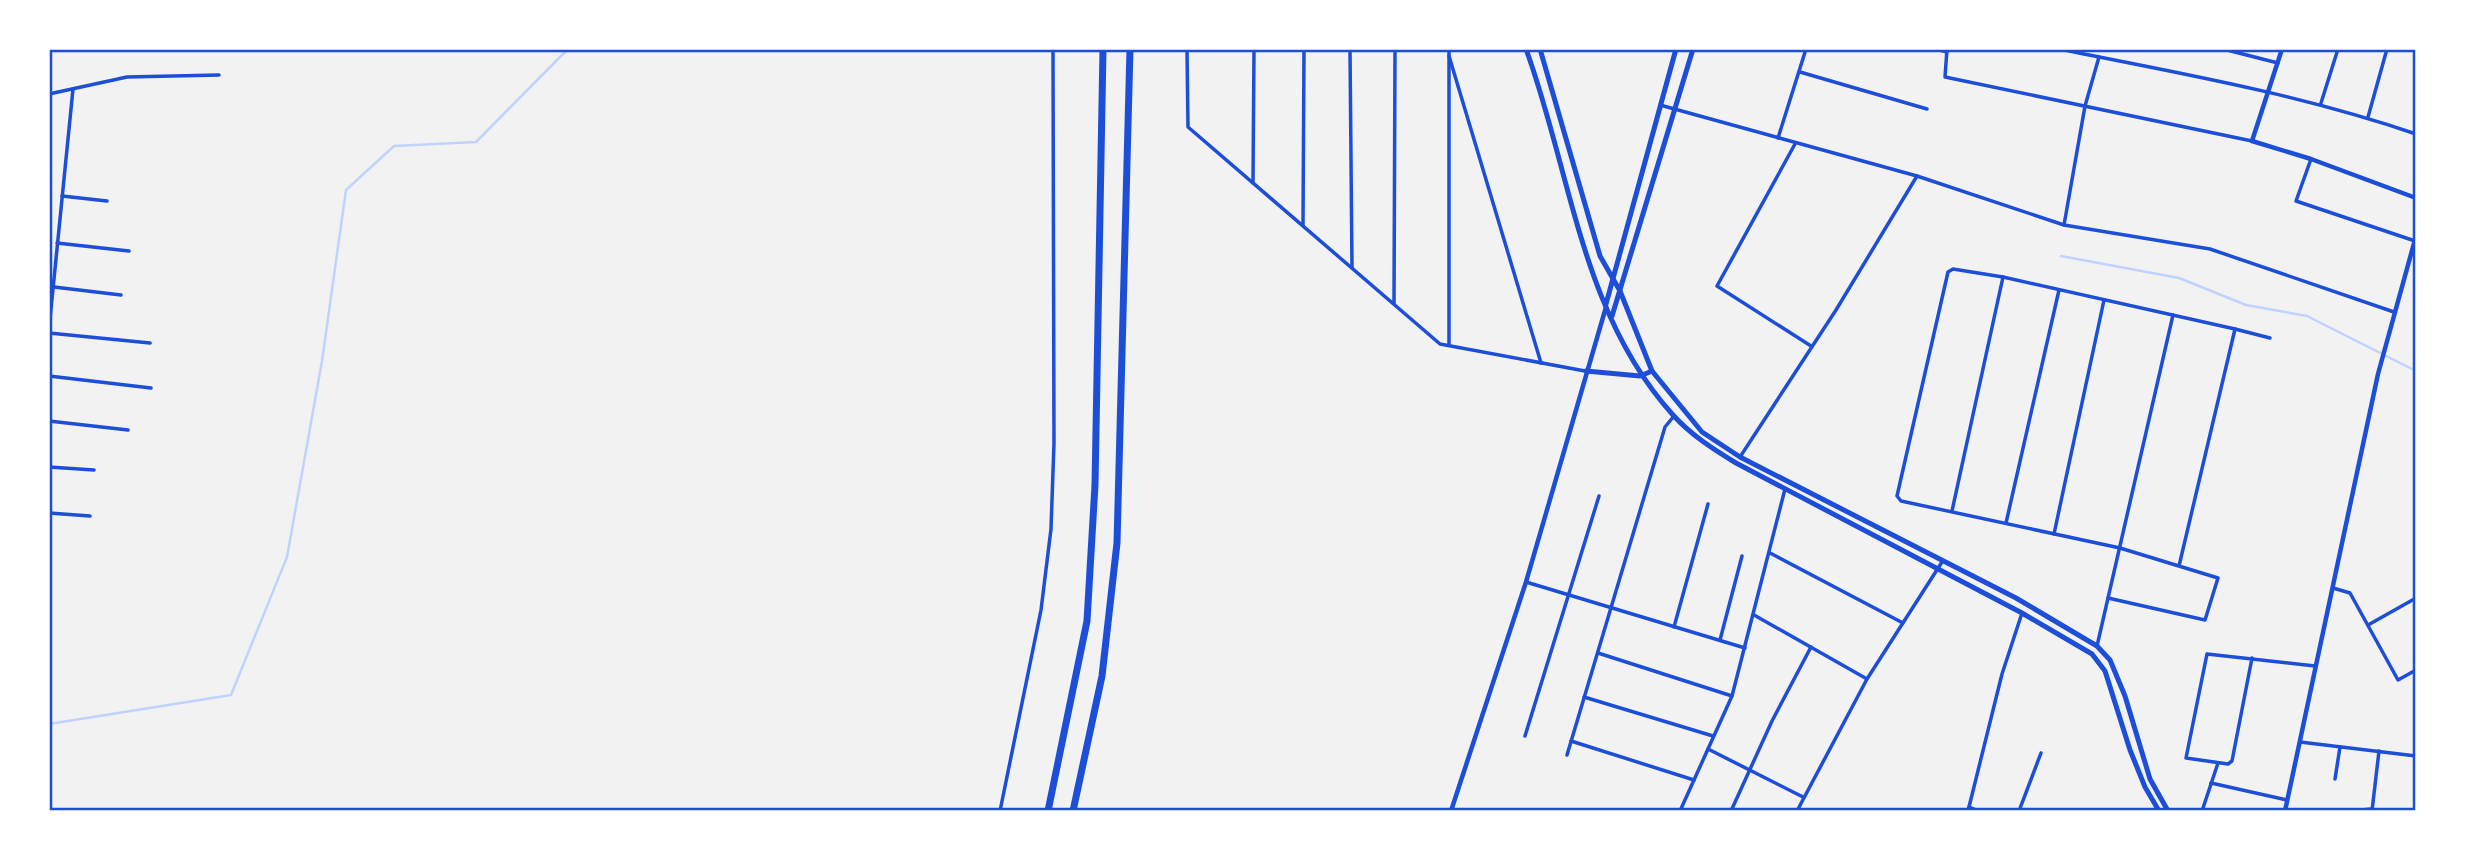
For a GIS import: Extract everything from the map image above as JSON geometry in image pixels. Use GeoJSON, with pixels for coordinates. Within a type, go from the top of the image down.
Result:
{"type":"FeatureCollection","features":[{"type":"Feature","properties":{"kind":"highway"},"geometry":{"type":"LineString","coordinates":[[1048,811],[1087,621],[1096,485],[1103,49]]}},
{"type":"Feature","properties":{"kind":"highway"},"geometry":{"type":"LineString","coordinates":[[1073,811],[1102,676],[1117,543],[1130,49]]}},
{"type":"Feature","properties":{"kind":"main road"},"geometry":{"type":"LineString","coordinates":[[1526,49],[1584,257],[1640,376],[1674,416],[1698,438],[1736,463],[2022,613],[2092,654],[2105,671],[2130,750],[2145,787],[2159,811]]}},
{"type":"Feature","properties":{"kind":"main road"},"geometry":{"type":"LineString","coordinates":[[1540,49],[1600,256],[1620,291],[1652,371],[1702,432],[1740,457],[2016,598],[2097,646],[2110,660],[2125,696],[2150,779],[2168,811]]}},
{"type":"Feature","properties":{"kind":"main road"},"geometry":{"type":"LineString","coordinates":[[1606,304],[1676,49]]}},
{"type":"Feature","properties":{"kind":"main road"},"geometry":{"type":"LineString","coordinates":[[1612,316],[1693,49]]}},
{"type":"Feature","properties":{"kind":"main road"},"geometry":{"type":"LineString","coordinates":[[1586,371],[1640,376],[1652,371]]}},
{"type":"Feature","properties":{"kind":"street"},"geometry":{"type":"LineString","coordinates":[[1000,811],[1041,610],[1051,529],[1054,443],[1053,49]]}},
{"type":"Feature","properties":{"kind":"street"},"geometry":{"type":"LineString","coordinates":[[1187,49],[1188,127],[1440,344],[1586,371]]}},
{"type":"Feature","properties":{"kind":"street"},"geometry":{"type":"LineString","coordinates":[[1253,183],[1254,49]]}},
{"type":"Feature","properties":{"kind":"street"},"geometry":{"type":"LineString","coordinates":[[1303,226],[1304,49]]}},
{"type":"Feature","properties":{"kind":"street"},"geometry":{"type":"LineString","coordinates":[[1350,49],[1352,268]]}},
{"type":"Feature","properties":{"kind":"street"},"geometry":{"type":"LineString","coordinates":[[1394,304],[1395,49]]}},
{"type":"Feature","properties":{"kind":"street"},"geometry":{"type":"LineString","coordinates":[[1449,49],[1449,345]]}},
{"type":"Feature","properties":{"kind":"street"},"geometry":{"type":"LineString","coordinates":[[1778,138],[1806,49]]}},
{"type":"Feature","properties":{"kind":"street"},"geometry":{"type":"LineString","coordinates":[[1936,49],[1947,50],[1945,77],[2252,141],[2311,159],[2416,198]]}},
{"type":"Feature","properties":{"kind":"street"},"geometry":{"type":"LineString","coordinates":[[2059,49],[2321,103],[2416,134]]}},
{"type":"Feature","properties":{"kind":"street"},"geometry":{"type":"LineString","coordinates":[[2223,49],[2278,63]]}},
{"type":"Feature","properties":{"kind":"street"},"geometry":{"type":"LineString","coordinates":[[2252,141],[2282,49]]}},
{"type":"Feature","properties":{"kind":"street"},"geometry":{"type":"LineString","coordinates":[[2321,103],[2338,49]]}},
{"type":"Feature","properties":{"kind":"street"},"geometry":{"type":"LineString","coordinates":[[2368,117],[2388,49]]}},
{"type":"Feature","properties":{"kind":"street"},"geometry":{"type":"LineString","coordinates":[[1449,56],[1541,363]]}},
{"type":"Feature","properties":{"kind":"street"},"geometry":{"type":"LineString","coordinates":[[2064,225],[2085,106],[2099,57]]}},
{"type":"Feature","properties":{"kind":"street"},"geometry":{"type":"LineString","coordinates":[[1800,72],[1927,109]]}},
{"type":"Feature","properties":{"kind":"street"},"geometry":{"type":"LineString","coordinates":[[49,94],[127,77],[219,75]]}},
{"type":"Feature","properties":{"kind":"street"},"geometry":{"type":"LineString","coordinates":[[73,89],[49,331],[150,343]]}},
{"type":"Feature","properties":{"kind":"street"},"geometry":{"type":"LineString","coordinates":[[1660,105],[1917,176],[2064,225],[2210,249],[2396,313]]}},
{"type":"Feature","properties":{"kind":"street"},"geometry":{"type":"LineString","coordinates":[[1795,144],[1717,286],[1812,347]]}},
{"type":"Feature","properties":{"kind":"street"},"geometry":{"type":"LineString","coordinates":[[2285,811],[2378,374],[2415,239],[2296,201],[2311,159]]}},
{"type":"Feature","properties":{"kind":"street"},"geometry":{"type":"LineString","coordinates":[[1740,457],[1812,347],[1917,176]]}},
{"type":"Feature","properties":{"kind":"street"},"geometry":{"type":"LineString","coordinates":[[62,196],[107,201]]}},
{"type":"Feature","properties":{"kind":"street"},"geometry":{"type":"LineString","coordinates":[[57,243],[129,251]]}},
{"type":"Feature","properties":{"kind":"street"},"geometry":{"type":"LineString","coordinates":[[2109,597],[2205,620],[2218,578],[2120,548],[1901,501],[1897,496],[1948,272],[1952,269],[2003,277],[2270,338]]}},
{"type":"Feature","properties":{"kind":"street"},"geometry":{"type":"LineString","coordinates":[[1952,511],[2003,277]]}},
{"type":"Feature","properties":{"kind":"street"},"geometry":{"type":"LineString","coordinates":[[53,287],[121,295]]}},
{"type":"Feature","properties":{"kind":"street"},"geometry":{"type":"LineString","coordinates":[[2006,523],[2059,290]]}},
{"type":"Feature","properties":{"kind":"street"},"geometry":{"type":"LineString","coordinates":[[2054,534],[2104,300]]}},
{"type":"Feature","properties":{"kind":"street"},"geometry":{"type":"LineString","coordinates":[[1451,811],[1526,582],[1606,304]]}},
{"type":"Feature","properties":{"kind":"street"},"geometry":{"type":"LineString","coordinates":[[2097,646],[2173,315]]}},
{"type":"Feature","properties":{"kind":"street"},"geometry":{"type":"LineString","coordinates":[[2179,566],[2235,329]]}},
{"type":"Feature","properties":{"kind":"street"},"geometry":{"type":"LineString","coordinates":[[49,376],[150,388]]}},
{"type":"Feature","properties":{"kind":"street"},"geometry":{"type":"LineString","coordinates":[[1567,755],[1665,427],[1674,416]]}},
{"type":"Feature","properties":{"kind":"street"},"geometry":{"type":"LineString","coordinates":[[49,421],[128,430]]}},
{"type":"Feature","properties":{"kind":"street"},"geometry":{"type":"LineString","coordinates":[[49,467],[94,470]]}},
{"type":"Feature","properties":{"kind":"street"},"geometry":{"type":"LineString","coordinates":[[1680,811],[1732,696],[1785,489]]}},
{"type":"Feature","properties":{"kind":"street"},"geometry":{"type":"LineString","coordinates":[[1525,736],[1599,496]]}},
{"type":"Feature","properties":{"kind":"street"},"geometry":{"type":"LineString","coordinates":[[1674,627],[1708,505]]}},
{"type":"Feature","properties":{"kind":"street"},"geometry":{"type":"LineString","coordinates":[[49,513],[90,516]]}},
{"type":"Feature","properties":{"kind":"street"},"geometry":{"type":"LineString","coordinates":[[1770,554],[1903,623]]}},
{"type":"Feature","properties":{"kind":"street"},"geometry":{"type":"LineString","coordinates":[[1720,640],[1742,556]]}},
{"type":"Feature","properties":{"kind":"street"},"geometry":{"type":"LineString","coordinates":[[1797,811],[1867,679],[1942,562]]}},
{"type":"Feature","properties":{"kind":"street"},"geometry":{"type":"LineString","coordinates":[[1526,582],[1746,648]]}},
{"type":"Feature","properties":{"kind":"street"},"geometry":{"type":"LineString","coordinates":[[2333,588],[2350,593],[2398,680],[2416,670]]}},
{"type":"Feature","properties":{"kind":"street"},"geometry":{"type":"LineString","coordinates":[[2368,625],[2416,598]]}},
{"type":"Feature","properties":{"kind":"street"},"geometry":{"type":"LineString","coordinates":[[1979,811],[1969,809],[2002,674],[2022,613]]}},
{"type":"Feature","properties":{"kind":"street"},"geometry":{"type":"LineString","coordinates":[[1754,615],[1867,679]]}},
{"type":"Feature","properties":{"kind":"street"},"geometry":{"type":"LineString","coordinates":[[1731,811],[1811,648]]}},
{"type":"Feature","properties":{"kind":"street"},"geometry":{"type":"LineString","coordinates":[[1598,653],[1732,696]]}},
{"type":"Feature","properties":{"kind":"street"},"geometry":{"type":"LineString","coordinates":[[2252,658],[2232,761],[2218,763],[2189,760],[2185,755],[2205,657],[2211,653],[2252,658],[2317,667]]}},
{"type":"Feature","properties":{"kind":"street"},"geometry":{"type":"LineString","coordinates":[[2300,743],[2416,755],[2416,689]]}},
{"type":"Feature","properties":{"kind":"street"},"geometry":{"type":"LineString","coordinates":[[1584,696],[1714,736]]}},
{"type":"Feature","properties":{"kind":"street"},"geometry":{"type":"LineString","coordinates":[[1571,741],[1694,780]]}},
{"type":"Feature","properties":{"kind":"street"},"geometry":{"type":"LineString","coordinates":[[2335,779],[2340,747]]}},
{"type":"Feature","properties":{"kind":"street"},"geometry":{"type":"LineString","coordinates":[[1708,749],[1803,797]]}},
{"type":"Feature","properties":{"kind":"street"},"geometry":{"type":"LineString","coordinates":[[2353,811],[2372,810],[2379,751]]}},
{"type":"Feature","properties":{"kind":"street"},"geometry":{"type":"LineString","coordinates":[[2019,811],[2040,753]]}},
{"type":"Feature","properties":{"kind":"street"},"geometry":{"type":"LineString","coordinates":[[2202,811],[2218,763]]}},
{"type":"Feature","properties":{"kind":"street"},"geometry":{"type":"LineString","coordinates":[[2211,783],[2287,800]]}},
{"type":"Feature","properties":{"kind":"street"},"geometry":{"type":"LineString","coordinates":[[2415,811],[2416,797]]}},
{"type":"Feature","properties":{"kind":"street"},"geometry":{"type":"LineString","coordinates":[[2312,811],[2324,811]]}},
{"type":"Feature","properties":{"kind":"waterway"},"geometry":{"type":"LineString","coordinates":[[49,724],[231,695],[287,557],[322,361],[346,190],[394,146],[476,142],[568,49]]}},
{"type":"Feature","properties":{"kind":"waterway"},"geometry":{"type":"LineString","coordinates":[[2061,256],[2179,278],[2246,305],[2307,316],[2416,371]]}}]}
